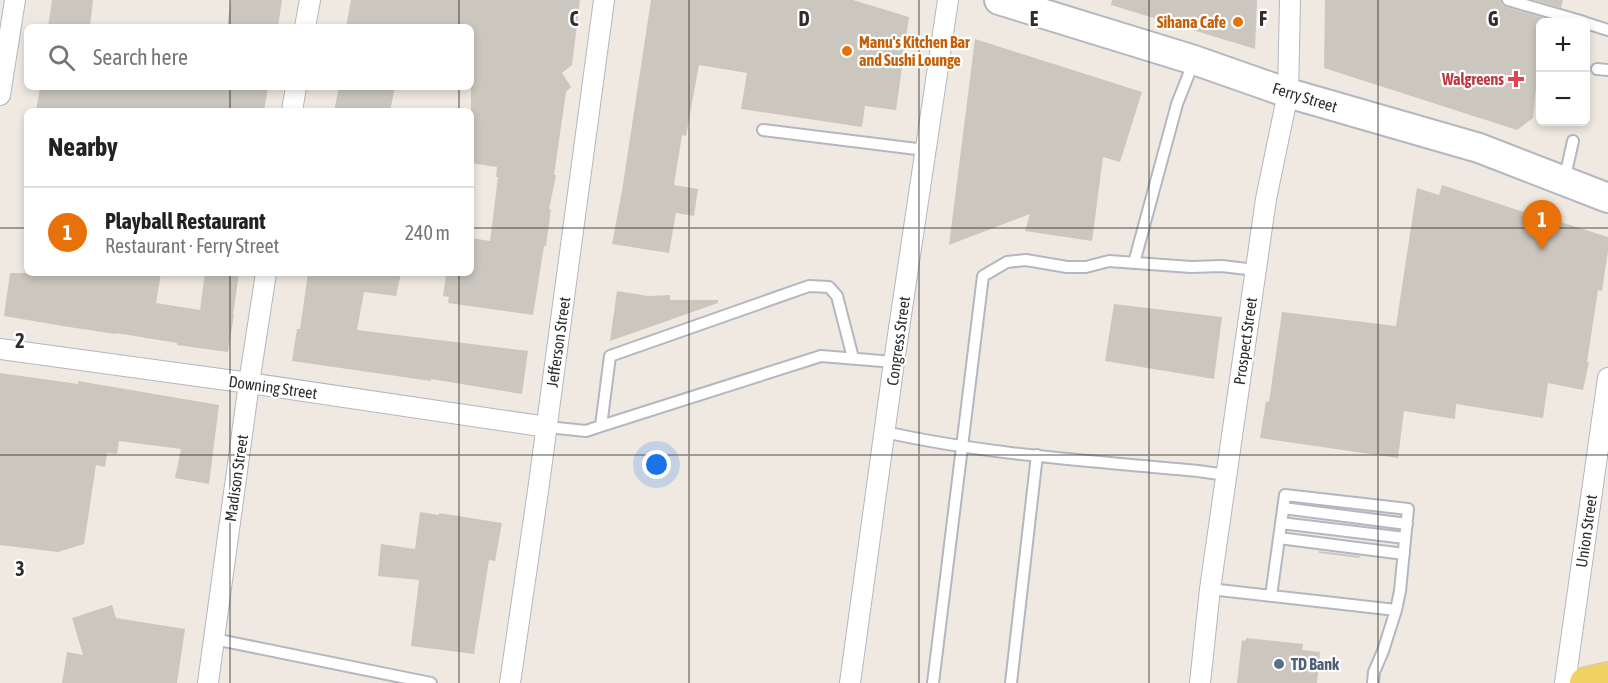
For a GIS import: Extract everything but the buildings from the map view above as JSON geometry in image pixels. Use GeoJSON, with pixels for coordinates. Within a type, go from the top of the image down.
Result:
{"type":"FeatureCollection","features":[{"type":"Feature","properties":{"kind":"main road","name":"Ferry Street"},"geometry":{"type":"LineString","coordinates":[[999,0],[1194,60],[1288,93],[1479,147],[1608,198]]}},
{"type":"Feature","properties":{"kind":"main road"},"geometry":{"type":"LineString","coordinates":[[1586,683],[1608,678]]}},
{"type":"Feature","properties":{"kind":"street"},"geometry":{"type":"LineString","coordinates":[[0,95],[15,0]]}},
{"type":"Feature","properties":{"kind":"street"},"geometry":{"type":"LineString","coordinates":[[306,24],[310,0]]}},
{"type":"Feature","properties":{"kind":"street","name":"Jefferson Street"},"geometry":{"type":"LineString","coordinates":[[510,683],[604,0]]}},
{"type":"Feature","properties":{"kind":"street","name":"Congress Street"},"geometry":{"type":"LineString","coordinates":[[850,683],[894,362],[948,0]]}},
{"type":"Feature","properties":{"kind":"street","name":"Prospect Street"},"geometry":{"type":"LineString","coordinates":[[1200,683],[1210,589],[1266,199],[1288,93],[1290,0]]}},
{"type":"Feature","properties":{"kind":"street"},"geometry":{"type":"LineString","coordinates":[[292,108],[296,90]]}},
{"type":"Feature","properties":{"kind":"street","name":"Madison Street"},"geometry":{"type":"LineString","coordinates":[[208,683],[266,276]]}},
{"type":"Feature","properties":{"kind":"street","name":"Downing Street"},"geometry":{"type":"LineString","coordinates":[[0,349],[547,427]]}},
{"type":"Feature","properties":{"kind":"street","name":"Union Street"},"geometry":{"type":"LineString","coordinates":[[1565,683],[1608,378]]}},
{"type":"Feature","properties":{"kind":"lane"},"geometry":{"type":"LineString","coordinates":[[1509,0],[1568,18]]}},
{"type":"Feature","properties":{"kind":"lane"},"geometry":{"type":"LineString","coordinates":[[1590,25],[1608,30]]}},
{"type":"Feature","properties":{"kind":"lane"},"geometry":{"type":"LineString","coordinates":[[1134,263],[1177,104],[1194,60]]}},
{"type":"Feature","properties":{"kind":"lane"},"geometry":{"type":"LineString","coordinates":[[763,130],[925,150]]}},
{"type":"Feature","properties":{"kind":"lane"},"geometry":{"type":"LineString","coordinates":[[1564,181],[1573,141]]}},
{"type":"Feature","properties":{"kind":"lane"},"geometry":{"type":"LineString","coordinates":[[933,683],[983,276],[1008,262],[1026,260],[1067,267],[1086,267],[1109,261],[1191,267],[1222,266],[1256,270]]}},
{"type":"Feature","properties":{"kind":"lane"},"geometry":{"type":"LineString","coordinates":[[601,426],[610,356],[809,286],[829,287],[837,296],[853,358]]}},
{"type":"Feature","properties":{"kind":"lane"},"geometry":{"type":"LineString","coordinates":[[547,427],[586,430],[821,356],[894,362]]}},
{"type":"Feature","properties":{"kind":"lane"},"geometry":{"type":"LineString","coordinates":[[885,432],[924,441],[1226,476]]}},
{"type":"Feature","properties":{"kind":"lane"},"geometry":{"type":"LineString","coordinates":[[1011,683],[1037,455]]}},
{"type":"Feature","properties":{"kind":"lane"},"geometry":{"type":"LineString","coordinates":[[1271,596],[1283,508],[1407,524],[1396,610],[1374,672],[1373,683]]}},
{"type":"Feature","properties":{"kind":"lane"},"geometry":{"type":"LineString","coordinates":[[1281,523],[1405,538]]}},
{"type":"Feature","properties":{"kind":"lane"},"geometry":{"type":"LineString","coordinates":[[1279,538],[1404,554]]}},
{"type":"Feature","properties":{"kind":"lane"},"geometry":{"type":"LineString","coordinates":[[1210,589],[1396,610]]}},
{"type":"Feature","properties":{"kind":"lane"},"geometry":{"type":"LineString","coordinates":[[214,639],[431,683]]}},
{"type":"Feature","properties":{"kind":"place","name":"Sihana Cafe"},"geometry":{"type":"Point","coordinates":[1238,22]}},
{"type":"Feature","properties":{"kind":"place","name":"Manu's Kitchen Bar and Sushi Lounge"},"geometry":{"type":"Point","coordinates":[847,51]}},
{"type":"Feature","properties":{"kind":"place","name":"Walgreens"},"geometry":{"type":"Point","coordinates":[1516,79]}},
{"type":"Feature","properties":{"kind":"place","name":"Playball Restaurant"},"geometry":{"type":"Point","coordinates":[1542,250]}},
{"type":"Feature","properties":{"kind":"place","name":"TD Bank"},"geometry":{"type":"Point","coordinates":[1279,664]}}]}
